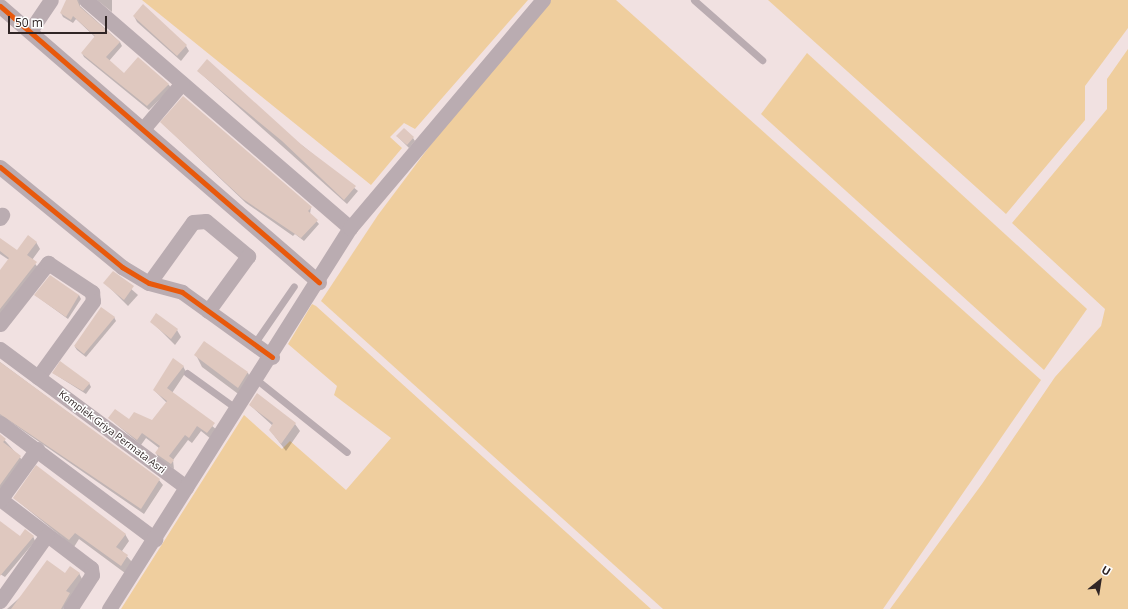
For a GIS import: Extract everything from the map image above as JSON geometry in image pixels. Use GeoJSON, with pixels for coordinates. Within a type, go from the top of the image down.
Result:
{"type":"FeatureCollection","features":[{"type":"Feature","properties":{"kind":"street"},"geometry":{"type":"LineString","coordinates":[[30,31],[51,0]]}},
{"type":"Feature","properties":{"kind":"street"},"geometry":{"type":"LineString","coordinates":[[86,0],[350,228]]}},
{"type":"Feature","properties":{"kind":"street"},"geometry":{"type":"LineString","coordinates":[[109,609],[155,539],[186,487],[258,380],[319,282],[350,228],[543,0]]}},
{"type":"Feature","properties":{"kind":"street"},"geometry":{"type":"LineString","coordinates":[[0,6],[319,282]]}},
{"type":"Feature","properties":{"kind":"street"},"geometry":{"type":"LineString","coordinates":[[143,129],[182,83]]}},
{"type":"Feature","properties":{"kind":"street"},"geometry":{"type":"LineString","coordinates":[[0,167],[122,267],[149,283],[182,292],[272,357]]}},
{"type":"Feature","properties":{"kind":"street"},"geometry":{"type":"LineString","coordinates":[[149,283],[192,222],[206,221],[248,256],[208,311]]}},
{"type":"Feature","properties":{"kind":"street"},"geometry":{"type":"LineString","coordinates":[[0,324],[48,263],[92,292],[93,301],[38,377]]}},
{"type":"Feature","properties":{"kind":"street","name":"Komplek Griya Permata Asri"},"geometry":{"type":"LineString","coordinates":[[0,349],[186,487]]}},
{"type":"Feature","properties":{"kind":"street"},"geometry":{"type":"LineString","coordinates":[[0,423],[37,449],[155,539]]}},
{"type":"Feature","properties":{"kind":"street"},"geometry":{"type":"LineString","coordinates":[[37,449],[0,499],[93,572],[70,609]]}},
{"type":"Feature","properties":{"kind":"street"},"geometry":{"type":"LineString","coordinates":[[0,601],[46,536]]}},
{"type":"Feature","properties":{"kind":"lane"},"geometry":{"type":"LineString","coordinates":[[694,0],[762,60]]}},
{"type":"Feature","properties":{"kind":"lane"},"geometry":{"type":"LineString","coordinates":[[254,344],[294,286]]}},
{"type":"Feature","properties":{"kind":"lane"},"geometry":{"type":"LineString","coordinates":[[187,373],[238,410]]}},
{"type":"Feature","properties":{"kind":"lane"},"geometry":{"type":"LineString","coordinates":[[258,380],[347,452]]}},
{"type":"Feature","properties":{"kind":"shaded area"},"geometry":{"type":"Polygon","coordinates":[[[142,0],[528,0],[415,129],[404,123],[390,137],[402,148],[371,185],[142,0]]]}},
{"type":"Feature","properties":{"kind":"shaded area"},"geometry":{"type":"Polygon","coordinates":[[[551,0],[616,0],[1041,380],[883,609],[663,609],[321,301],[378,215],[441,131],[551,0]]]}},
{"type":"Feature","properties":{"kind":"shaded area"},"geometry":{"type":"Polygon","coordinates":[[[768,0],[1128,0],[1128,28],[1085,86],[1085,120],[1006,214],[768,0]]]}},
{"type":"Feature","properties":{"kind":"shaded area"},"geometry":{"type":"Polygon","coordinates":[[[1128,49],[1128,609],[890,609],[982,484],[1055,377],[1101,326],[1105,309],[1012,223],[1107,109],[1107,79],[1128,49]]]}},
{"type":"Feature","properties":{"kind":"shaded area"},"geometry":{"type":"Polygon","coordinates":[[[807,53],[1087,309],[1044,370],[761,114],[807,53]]]}},
{"type":"Feature","properties":{"kind":"shaded area"},"geometry":{"type":"Polygon","coordinates":[[[312,304],[651,609],[121,609],[244,415],[282,449],[290,441],[346,490],[391,438],[334,395],[337,386],[288,344],[312,304]]]}},
{"type":"Feature","properties":{"kind":"building"},"geometry":{"type":"Polygon","coordinates":[[[66,0],[77,0],[80,7],[120,42],[106,57],[124,73],[138,57],[169,84],[147,106],[81,53],[95,36],[73,16],[71,20],[60,13],[66,0]]]}},
{"type":"Feature","properties":{"kind":"building"},"geometry":{"type":"Polygon","coordinates":[[[143,4],[187,45],[177,56],[133,16],[143,4]]]}},
{"type":"Feature","properties":{"kind":"building"},"geometry":{"type":"Polygon","coordinates":[[[207,59],[303,146],[356,186],[344,200],[282,141],[197,71],[207,59]]]}},
{"type":"Feature","properties":{"kind":"building"},"geometry":{"type":"Polygon","coordinates":[[[183,96],[312,207],[308,211],[318,220],[301,238],[243,199],[160,122],[183,96]]]}},
{"type":"Feature","properties":{"kind":"building"},"geometry":{"type":"Polygon","coordinates":[[[404,128],[414,137],[407,145],[396,136],[404,128]]]}},
{"type":"Feature","properties":{"kind":"building"},"geometry":{"type":"Polygon","coordinates":[[[28,235],[37,242],[27,255],[37,262],[0,309],[0,270],[9,258],[0,251],[0,238],[17,250],[28,235]]]}},
{"type":"Feature","properties":{"kind":"building"},"geometry":{"type":"Polygon","coordinates":[[[113,271],[134,286],[124,300],[103,283],[113,271]]]}},
{"type":"Feature","properties":{"kind":"building"},"geometry":{"type":"Polygon","coordinates":[[[50,275],[79,295],[66,317],[34,295],[50,275]]]}},
{"type":"Feature","properties":{"kind":"building"},"geometry":{"type":"Polygon","coordinates":[[[101,307],[115,317],[84,354],[74,346],[101,307]]]}},
{"type":"Feature","properties":{"kind":"building"},"geometry":{"type":"Polygon","coordinates":[[[156,313],[178,329],[171,339],[150,322],[156,313]]]}},
{"type":"Feature","properties":{"kind":"building"},"geometry":{"type":"Polygon","coordinates":[[[204,341],[248,372],[238,388],[194,355],[204,341]]]}},
{"type":"Feature","properties":{"kind":"building"},"geometry":{"type":"Polygon","coordinates":[[[173,358],[184,366],[167,388],[215,423],[207,433],[197,426],[189,438],[185,435],[169,456],[174,460],[171,464],[155,453],[160,446],[142,433],[137,440],[108,418],[115,409],[129,419],[134,412],[152,420],[167,401],[153,390],[173,358]]]}},
{"type":"Feature","properties":{"kind":"building"},"geometry":{"type":"Polygon","coordinates":[[[60,361],[90,383],[83,391],[52,373],[60,361]]]}},
{"type":"Feature","properties":{"kind":"building"},"geometry":{"type":"Polygon","coordinates":[[[0,362],[160,479],[141,509],[0,414],[0,362]]]}},
{"type":"Feature","properties":{"kind":"building"},"geometry":{"type":"Polygon","coordinates":[[[257,393],[296,423],[281,444],[269,430],[273,423],[249,405],[257,393]]]}},
{"type":"Feature","properties":{"kind":"building"},"geometry":{"type":"Polygon","coordinates":[[[0,434],[6,439],[3,442],[21,456],[0,485],[0,434]]]}},
{"type":"Feature","properties":{"kind":"building"},"geometry":{"type":"Polygon","coordinates":[[[36,465],[126,534],[116,547],[128,555],[121,566],[75,533],[69,540],[13,498],[36,465]]]}},
{"type":"Feature","properties":{"kind":"building"},"geometry":{"type":"Polygon","coordinates":[[[0,521],[20,536],[25,529],[34,536],[0,576],[0,521]]]}},
{"type":"Feature","properties":{"kind":"building"},"geometry":{"type":"Polygon","coordinates":[[[47,560],[65,573],[70,566],[80,573],[66,591],[70,593],[61,609],[11,609],[47,560]]]}},
{"type":"Feature","properties":{"kind":"cycle path"},"geometry":{"type":"LineString","coordinates":[[0,6],[319,282]]}},
{"type":"Feature","properties":{"kind":"cycle path"},"geometry":{"type":"LineString","coordinates":[[0,167],[122,267],[149,283],[182,292],[272,357]]}}]}
